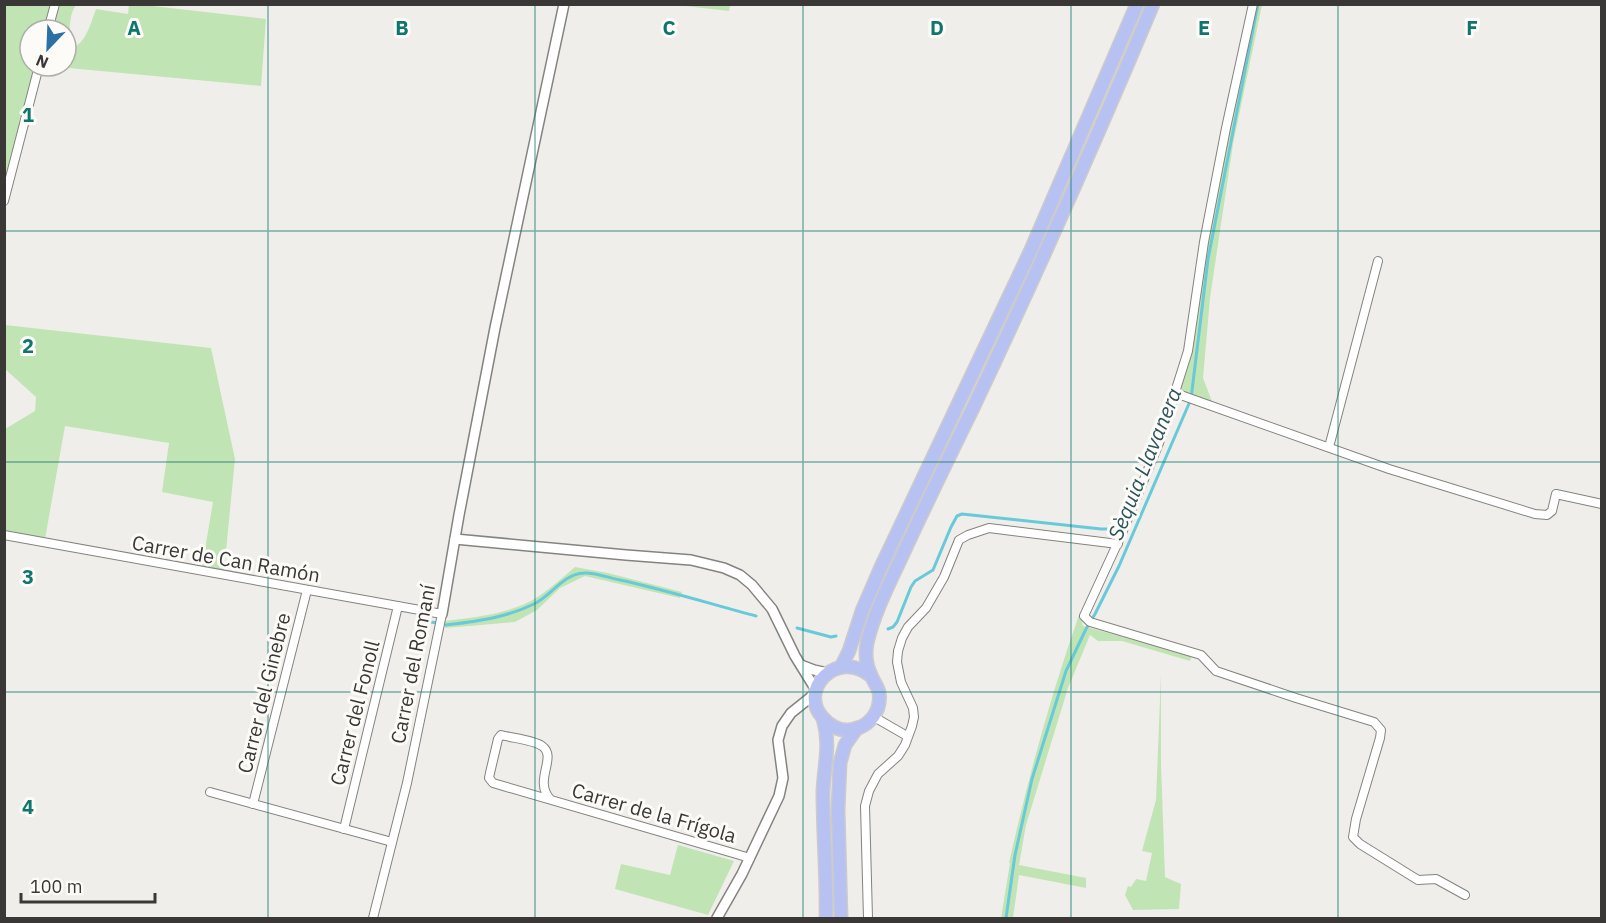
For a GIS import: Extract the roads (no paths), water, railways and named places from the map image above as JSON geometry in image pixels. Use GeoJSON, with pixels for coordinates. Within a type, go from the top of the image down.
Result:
{"type":"FeatureCollection","features":[{"type":"Feature","properties":{"kind":"main road"},"geometry":{"type":"LineString","coordinates":[[841,667],[881,567],[1030,252],[1137,4]]}},
{"type":"Feature","properties":{"kind":"main road"},"geometry":{"type":"LineString","coordinates":[[821,716],[830,724],[843,730],[865,725],[874,717],[878,706],[878,687],[871,676],[866,658],[872,626],[1049,246],[1153,4]]}},
{"type":"Feature","properties":{"kind":"main road"},"geometry":{"type":"LineString","coordinates":[[826,918],[823,790],[828,743],[827,733],[816,705],[816,692],[821,680],[828,673],[841,667],[856,667],[871,676]]}},
{"type":"Feature","properties":{"kind":"main road"},"geometry":{"type":"LineString","coordinates":[[841,918],[838,810],[840,763],[845,745],[857,728]]}},
{"type":"Feature","properties":{"kind":"street","name":"Carrer del Romaní"},"geometry":{"type":"LineString","coordinates":[[373,918],[407,783],[442,614],[478,414],[564,4]]}},
{"type":"Feature","properties":{"kind":"street"},"geometry":{"type":"LineString","coordinates":[[1253,4],[1206,230],[1188,351],[1159,443],[1118,544],[1084,616],[1090,622],[1201,655],[1216,671],[1296,699],[1374,722],[1381,730],[1380,738],[1356,819],[1353,837],[1360,844],[1418,880],[1436,879],[1465,895]]}},
{"type":"Feature","properties":{"kind":"street"},"geometry":{"type":"LineString","coordinates":[[4,201],[36,78]]}},
{"type":"Feature","properties":{"kind":"street"},"geometry":{"type":"LineString","coordinates":[[1329,447],[1378,261]]}},
{"type":"Feature","properties":{"kind":"street"},"geometry":{"type":"LineString","coordinates":[[1175,393],[1389,469],[1535,514],[1547,515],[1552,511],[1557,494],[1602,504]]}},
{"type":"Feature","properties":{"kind":"street"},"geometry":{"type":"LineString","coordinates":[[868,918],[865,806],[869,791],[878,774],[898,756],[914,717],[913,708],[901,682],[897,662],[898,651],[908,627],[926,608],[944,577],[959,540],[989,528],[1118,544]]}},
{"type":"Feature","properties":{"kind":"street","name":"Carrer de Can Ramón"},"geometry":{"type":"LineString","coordinates":[[4,535],[442,614]]}},
{"type":"Feature","properties":{"kind":"street"},"geometry":{"type":"LineString","coordinates":[[455,538],[707,563],[740,575],[752,585],[772,609],[816,692],[786,719],[779,732],[778,747],[783,771],[782,787],[750,858],[717,918]]}},
{"type":"Feature","properties":{"kind":"street","name":"Carrer del Ginebre"},"geometry":{"type":"LineString","coordinates":[[253,804],[307,590]]}},
{"type":"Feature","properties":{"kind":"street","name":"Carrer del Fonoll"},"geometry":{"type":"LineString","coordinates":[[344,829],[398,606]]}},
{"type":"Feature","properties":{"kind":"street"},"geometry":{"type":"LineString","coordinates":[[801,665],[828,673]]}},
{"type":"Feature","properties":{"kind":"street"},"geometry":{"type":"LineString","coordinates":[[797,710],[821,716]]}},
{"type":"Feature","properties":{"kind":"street"},"geometry":{"type":"LineString","coordinates":[[874,717],[907,736]]}},
{"type":"Feature","properties":{"kind":"street","name":"Carrer de la Frígola"},"geometry":{"type":"LineString","coordinates":[[550,799],[543,788],[548,757],[546,750],[541,745],[501,735],[498,739],[489,778],[493,783],[750,858]]}},
{"type":"Feature","properties":{"kind":"street","name":"Carrer del Ginebre"},"geometry":{"type":"LineString","coordinates":[[210,792],[392,842]]}},
{"type":"Feature","properties":{"kind":"waterway","name":"Sèquia Llavanera"},"geometry":{"type":"LineString","coordinates":[[1006,918],[1015,855],[1032,779],[1066,671],[1119,566],[1191,399],[1208,259],[1258,4]]}},
{"type":"Feature","properties":{"kind":"waterway"},"geometry":{"type":"LineString","coordinates":[[888,629],[897,622],[915,581],[933,570],[957,516],[962,514],[1115,529]]}},
{"type":"Feature","properties":{"kind":"waterway"},"geometry":{"type":"LineString","coordinates":[[446,625],[513,613],[534,604],[570,577],[584,573],[654,588],[756,616]]}},
{"type":"Feature","properties":{"kind":"waterway"},"geometry":{"type":"LineString","coordinates":[[425,621],[437,623]]}},
{"type":"Feature","properties":{"kind":"waterway"},"geometry":{"type":"LineString","coordinates":[[797,628],[831,637],[836,636]]}}]}
